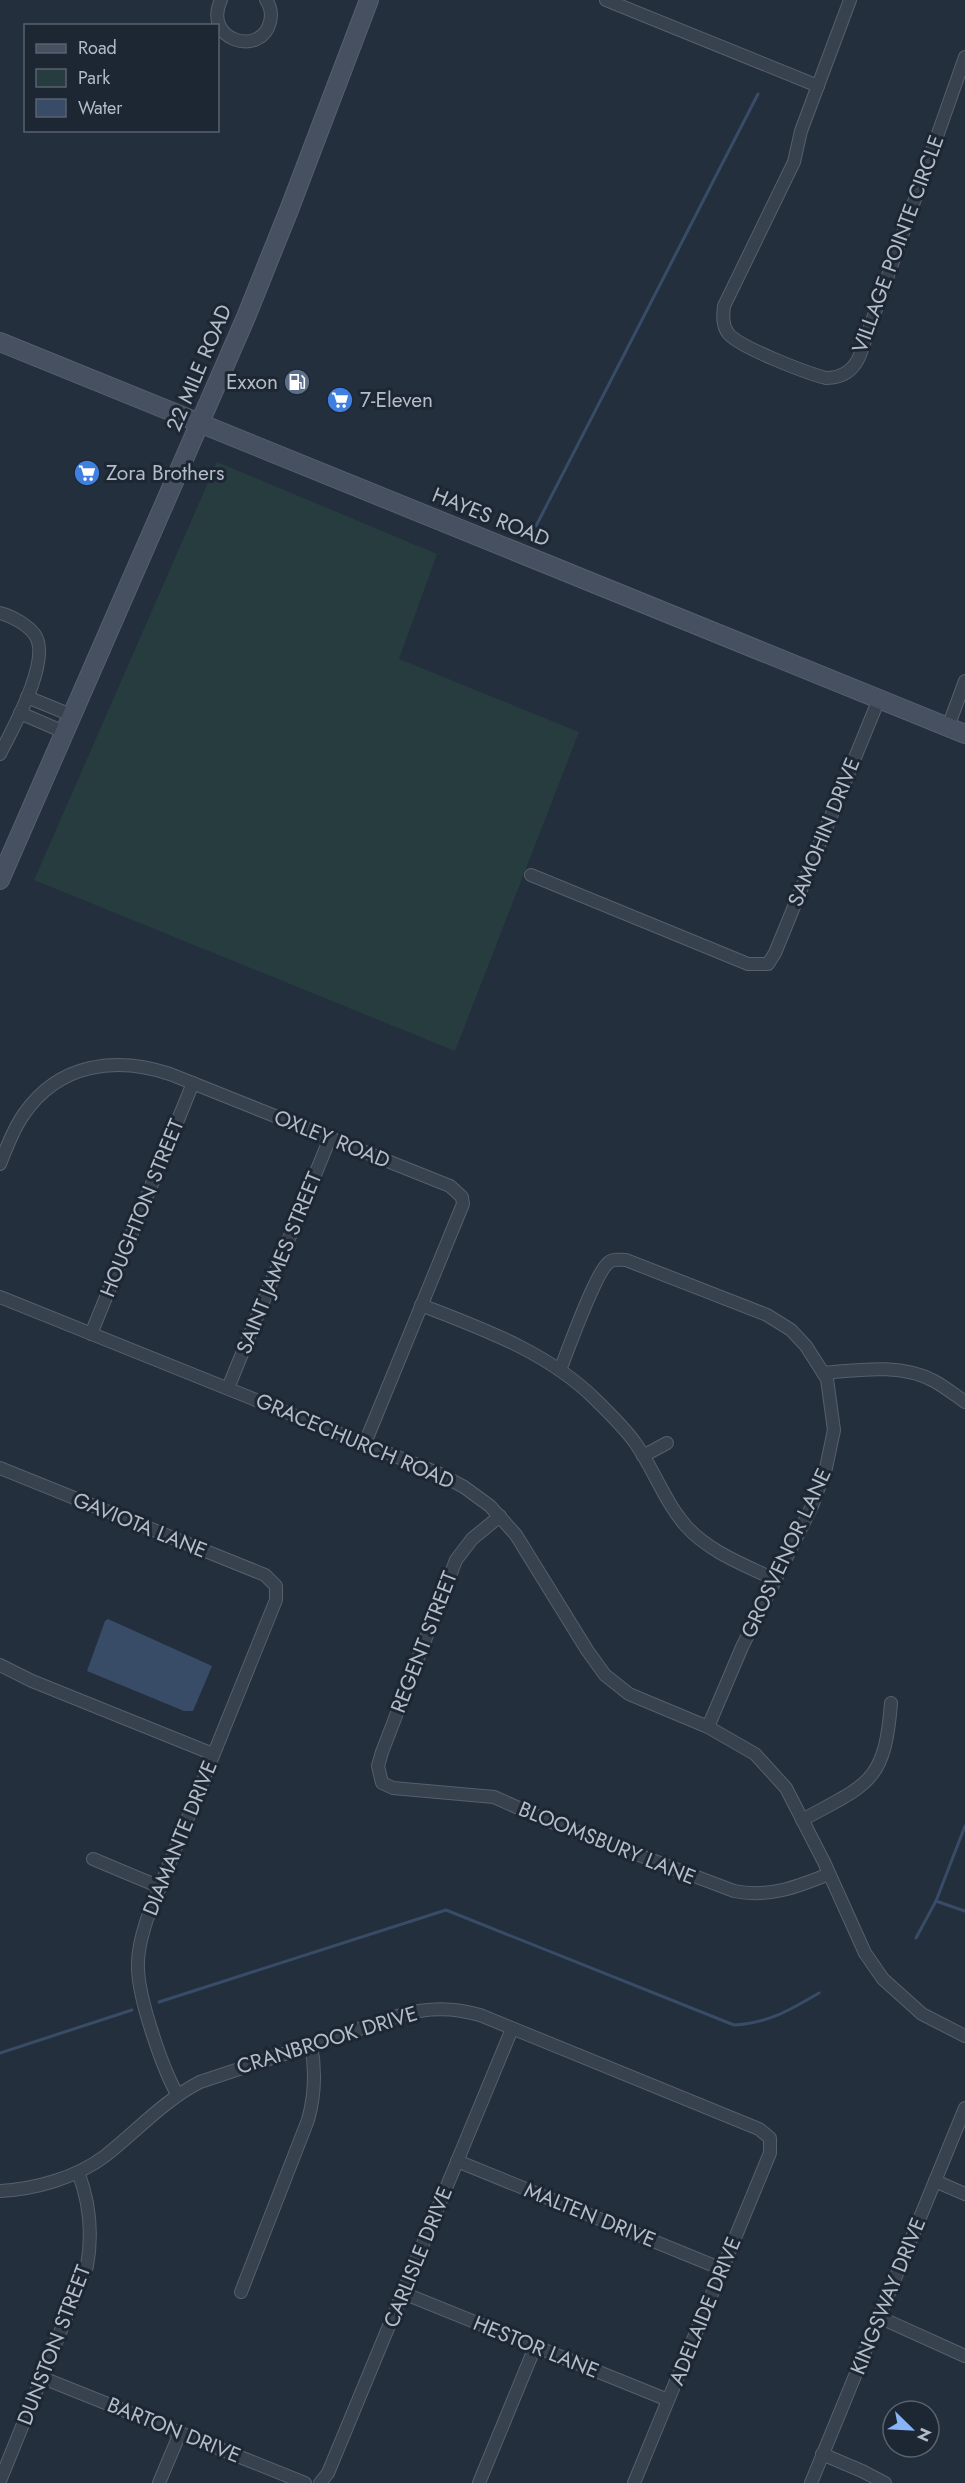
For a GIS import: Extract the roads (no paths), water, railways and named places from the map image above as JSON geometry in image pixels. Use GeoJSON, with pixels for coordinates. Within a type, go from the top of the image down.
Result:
{"type":"FeatureCollection","features":[{"type":"Feature","properties":{"kind":"main road","name":"22 MILE ROAD"},"geometry":{"type":"LineString","coordinates":[[0,880],[278,239],[369,0]]}},
{"type":"Feature","properties":{"kind":"main road","name":"HAYES ROAD"},"geometry":{"type":"LineString","coordinates":[[0,342],[957,730]]}},
{"type":"Feature","properties":{"kind":"street"},"geometry":{"type":"LineString","coordinates":[[219,24],[217,15],[221,0]]}},
{"type":"Feature","properties":{"kind":"street"},"geometry":{"type":"LineString","coordinates":[[219,26],[227,36],[238,42],[252,41],[263,35],[269,27],[272,15],[266,0]]}},
{"type":"Feature","properties":{"kind":"street"},"geometry":{"type":"LineString","coordinates":[[606,0],[818,86]]}},
{"type":"Feature","properties":{"kind":"street","name":"VILLAGE POINTE CIRCLE"},"geometry":{"type":"LineString","coordinates":[[850,0],[801,131],[794,162],[729,295],[723,314],[726,331],[739,343],[820,376],[832,378],[846,374],[857,361],[965,57]]}},
{"type":"Feature","properties":{"kind":"street"},"geometry":{"type":"LineString","coordinates":[[0,613],[20,622],[35,635],[39,657],[27,697],[0,754]]}},
{"type":"Feature","properties":{"kind":"street"},"geometry":{"type":"LineString","coordinates":[[957,730],[965,681]]}},
{"type":"Feature","properties":{"kind":"street"},"geometry":{"type":"LineString","coordinates":[[27,697],[71,715]]}},
{"type":"Feature","properties":{"kind":"street","name":"SAMOHIN DRIVE"},"geometry":{"type":"LineString","coordinates":[[531,875],[748,964],[768,964],[775,953],[879,699]]}},
{"type":"Feature","properties":{"kind":"street"},"geometry":{"type":"LineString","coordinates":[[20,714],[64,732]]}},
{"type":"Feature","properties":{"kind":"street","name":"OXLEY ROAD"},"geometry":{"type":"LineString","coordinates":[[0,1164],[14,1130],[29,1107],[49,1088],[70,1075],[97,1066],[131,1064],[157,1070],[450,1186],[462,1197],[463,1203],[421,1305]]}},
{"type":"Feature","properties":{"kind":"street","name":"HOUGHTON STREET"},"geometry":{"type":"LineString","coordinates":[[91,1334],[193,1083]]}},
{"type":"Feature","properties":{"kind":"street","name":"SAINT JAMES STREET"},"geometry":{"type":"LineString","coordinates":[[228,1388],[330,1138]]}},
{"type":"Feature","properties":{"kind":"street","name":"GROSVENOR LANE"},"geometry":{"type":"LineString","coordinates":[[560,1370],[598,1278],[607,1263],[614,1260],[626,1260],[766,1315],[790,1330],[806,1346],[827,1379],[834,1420],[829,1456],[812,1506],[742,1647],[708,1727]]}},
{"type":"Feature","properties":{"kind":"street","name":"GRACECHURCH ROAD"},"geometry":{"type":"LineString","coordinates":[[0,1296],[452,1479],[490,1506],[516,1535],[605,1675],[629,1695],[708,1727],[755,1754],[786,1788],[866,1953],[883,1979],[922,2014],[965,2036]]}},
{"type":"Feature","properties":{"kind":"street"},"geometry":{"type":"LineString","coordinates":[[365,1443],[421,1305],[508,1339],[560,1370],[598,1402],[628,1435],[673,1508],[691,1531],[712,1548],[776,1580]]}},
{"type":"Feature","properties":{"kind":"street"},"geometry":{"type":"LineString","coordinates":[[823,1373],[879,1368],[903,1372],[932,1380],[965,1402]]}},
{"type":"Feature","properties":{"kind":"street"},"geometry":{"type":"LineString","coordinates":[[643,1456],[667,1443]]}},
{"type":"Feature","properties":{"kind":"street","name":"GAVIOTA LANE"},"geometry":{"type":"LineString","coordinates":[[0,1468],[265,1575],[272,1579],[276,1586]]}},
{"type":"Feature","properties":{"kind":"street","name":"REGENT STREET"},"geometry":{"type":"LineString","coordinates":[[382,1783],[378,1766],[382,1752],[456,1560],[472,1539],[500,1516]]}},
{"type":"Feature","properties":{"kind":"street","name":"DIAMANTE DRIVE"},"geometry":{"type":"LineString","coordinates":[[177,2094],[164,2065],[142,1995],[138,1969],[143,1932],[276,1600],[276,1586]]}},
{"type":"Feature","properties":{"kind":"street"},"geometry":{"type":"LineString","coordinates":[[0,1665],[32,1681],[213,1754]]}},
{"type":"Feature","properties":{"kind":"street"},"geometry":{"type":"LineString","coordinates":[[802,1820],[851,1793],[871,1778],[885,1754],[889,1736],[891,1703]]}},
{"type":"Feature","properties":{"kind":"street","name":"BLOOMSBURY LANE"},"geometry":{"type":"LineString","coordinates":[[382,1783],[393,1788],[494,1797],[584,1835],[734,1892],[753,1894],[780,1892],[829,1874]]}},
{"type":"Feature","properties":{"kind":"street"},"geometry":{"type":"LineString","coordinates":[[93,1859],[160,1887]]}},
{"type":"Feature","properties":{"kind":"street","name":"CRANBROOK DRIVE"},"geometry":{"type":"LineString","coordinates":[[0,2191],[38,2185],[78,2172],[104,2157],[177,2094],[227,2072],[401,2015],[431,2009],[468,2012],[759,2129],[770,2138]]}},
{"type":"Feature","properties":{"kind":"street","name":"CARLISLE DRIVE"},"geometry":{"type":"LineString","coordinates":[[320,2483],[328,2472],[512,2029]]}},
{"type":"Feature","properties":{"kind":"street"},"geometry":{"type":"LineString","coordinates":[[241,2292],[308,2121],[315,2075],[311,2045]]}},
{"type":"Feature","properties":{"kind":"street","name":"KINGSWAY DRIVE"},"geometry":{"type":"LineString","coordinates":[[811,2483],[965,2108]]}},
{"type":"Feature","properties":{"kind":"street","name":"ADELAIDE DRIVE"},"geometry":{"type":"LineString","coordinates":[[634,2483],[770,2153],[770,2138]]}},
{"type":"Feature","properties":{"kind":"street","name":"MALTEN DRIVE"},"geometry":{"type":"LineString","coordinates":[[457,2161],[723,2268]]}},
{"type":"Feature","properties":{"kind":"street","name":"DUNSTON STREET"},"geometry":{"type":"LineString","coordinates":[[0,2481],[81,2284],[89,2254],[89,2211],[78,2172]]}},
{"type":"Feature","properties":{"kind":"street"},"geometry":{"type":"LineString","coordinates":[[935,2181],[965,2194]]}},
{"type":"Feature","properties":{"kind":"street","name":"HESTOR LANE"},"geometry":{"type":"LineString","coordinates":[[403,2293],[668,2400]]}},
{"type":"Feature","properties":{"kind":"street"},"geometry":{"type":"LineString","coordinates":[[879,2317],[965,2356]]}},
{"type":"Feature","properties":{"kind":"street"},"geometry":{"type":"LineString","coordinates":[[479,2483],[535,2347]]}},
{"type":"Feature","properties":{"kind":"street","name":"BARTON DRIVE"},"geometry":{"type":"LineString","coordinates":[[43,2378],[305,2483]]}},
{"type":"Feature","properties":{"kind":"street"},"geometry":{"type":"LineString","coordinates":[[159,2483],[180,2433]]}},
{"type":"Feature","properties":{"kind":"street"},"geometry":{"type":"LineString","coordinates":[[822,2454],[862,2470],[885,2483]]}},
{"type":"Feature","properties":{"kind":"water"},"geometry":{"type":"Polygon","coordinates":[[[108,1619],[212,1666],[193,1711],[184,1711],[87,1671],[105,1621],[108,1619]]]}},
{"type":"Feature","properties":{"kind":"waterway"},"geometry":{"type":"LineString","coordinates":[[536,526],[758,94]]}},
{"type":"Feature","properties":{"kind":"waterway"},"geometry":{"type":"LineString","coordinates":[[916,1938],[936,1901],[965,1826]]}},
{"type":"Feature","properties":{"kind":"waterway"},"geometry":{"type":"LineString","coordinates":[[936,1901],[965,1911]]}},
{"type":"Feature","properties":{"kind":"waterway"},"geometry":{"type":"LineString","coordinates":[[159,2002],[446,1910],[734,2025],[769,2018],[819,1993]]}},
{"type":"Feature","properties":{"kind":"waterway"},"geometry":{"type":"LineString","coordinates":[[0,2053],[132,2010]]}},
{"type":"Feature","properties":{"kind":"place","name":"Exxon"},"geometry":{"type":"Point","coordinates":[297,382]}},
{"type":"Feature","properties":{"kind":"place","name":"7-Eleven"},"geometry":{"type":"Point","coordinates":[340,400]}},
{"type":"Feature","properties":{"kind":"place","name":"Zora Brothers"},"geometry":{"type":"Point","coordinates":[87,473]}}]}
